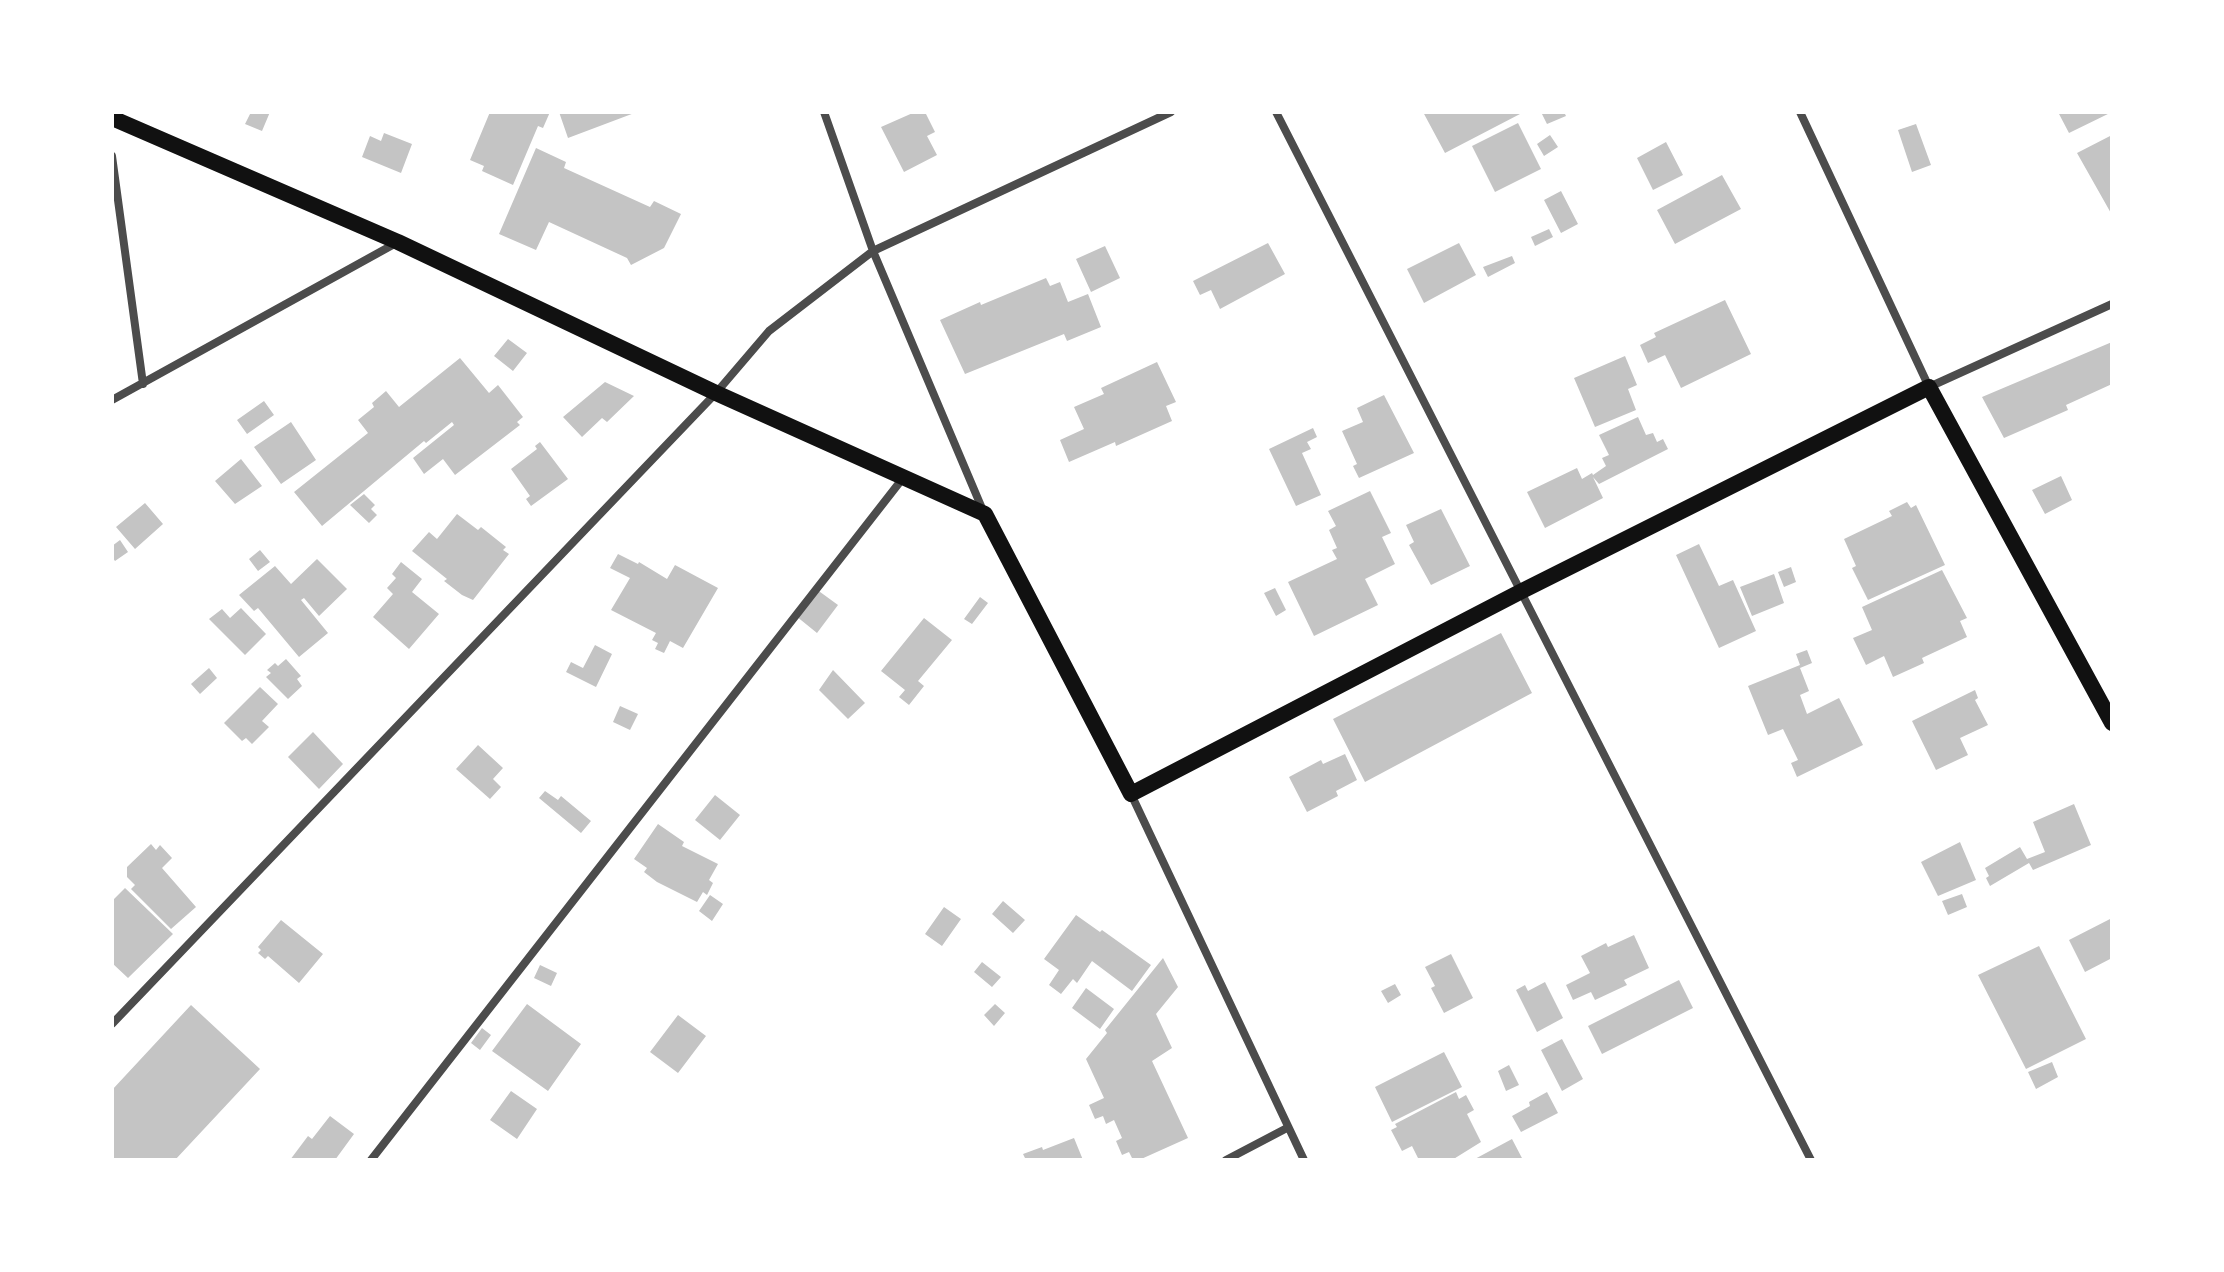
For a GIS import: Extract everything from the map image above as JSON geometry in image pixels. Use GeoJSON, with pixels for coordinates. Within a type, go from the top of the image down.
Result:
{"type":"FeatureCollection","features":[{"type":"Feature","properties":{"kind":"main road"},"geometry":{"type":"LineString","coordinates":[[112,118],[398,242],[716,393],[985,514],[1131,794],[1520,592],[1929,387],[2112,723]]}},
{"type":"Feature","properties":{"kind":"street"},"geometry":{"type":"LineString","coordinates":[[824,112],[873,251],[985,514]]}},
{"type":"Feature","properties":{"kind":"street"},"geometry":{"type":"LineString","coordinates":[[112,1024],[716,393],[769,331],[873,251],[1171,112]]}},
{"type":"Feature","properties":{"kind":"street"},"geometry":{"type":"LineString","coordinates":[[1276,112],[1811,1160]]}},
{"type":"Feature","properties":{"kind":"street"},"geometry":{"type":"LineString","coordinates":[[1800,112],[1929,387],[2112,304]]}},
{"type":"Feature","properties":{"kind":"street"},"geometry":{"type":"LineString","coordinates":[[112,156],[143,384]]}},
{"type":"Feature","properties":{"kind":"street"},"geometry":{"type":"LineString","coordinates":[[112,400],[398,242]]}},
{"type":"Feature","properties":{"kind":"street"},"geometry":{"type":"LineString","coordinates":[[371,1160],[903,478]]}},
{"type":"Feature","properties":{"kind":"street"},"geometry":{"type":"LineString","coordinates":[[1131,794],[1304,1160]]}},
{"type":"Feature","properties":{"kind":"street"},"geometry":{"type":"LineString","coordinates":[[1226,1160],[1287,1128]]}},
{"type":"Feature","properties":{"kind":"building"},"geometry":{"type":"Polygon","coordinates":[[[251,112],[270,112],[262,131],[245,124],[251,112]]]}},
{"type":"Feature","properties":{"kind":"building"},"geometry":{"type":"Polygon","coordinates":[[[490,112],[550,112],[543,128],[538,126],[513,185],[482,171],[484,166],[470,160],[490,112]]]}},
{"type":"Feature","properties":{"kind":"building"},"geometry":{"type":"Polygon","coordinates":[[[559,112],[637,112],[568,138],[559,112]]]}},
{"type":"Feature","properties":{"kind":"building"},"geometry":{"type":"Polygon","coordinates":[[[915,112],[925,112],[935,132],[927,136],[937,155],[904,172],[881,127],[915,112]]]}},
{"type":"Feature","properties":{"kind":"building"},"geometry":{"type":"Polygon","coordinates":[[[1423,112],[1519,112],[1520,114],[1445,153],[1423,112]]]}},
{"type":"Feature","properties":{"kind":"building"},"geometry":{"type":"Polygon","coordinates":[[[1541,112],[1564,112],[1566,116],[1547,124],[1541,112]]]}},
{"type":"Feature","properties":{"kind":"building"},"geometry":{"type":"Polygon","coordinates":[[[2058,112],[2112,112],[2069,133],[2058,112]]]}},
{"type":"Feature","properties":{"kind":"building"},"geometry":{"type":"Polygon","coordinates":[[[1518,123],[1541,169],[1495,192],[1472,146],[1518,123]]]}},
{"type":"Feature","properties":{"kind":"building"},"geometry":{"type":"Polygon","coordinates":[[[1916,124],[1931,165],[1912,172],[1898,130],[1916,124]]]}},
{"type":"Feature","properties":{"kind":"building"},"geometry":{"type":"Polygon","coordinates":[[[384,133],[412,144],[401,173],[362,157],[370,136],[381,141],[384,133]]]}},
{"type":"Feature","properties":{"kind":"building"},"geometry":{"type":"Polygon","coordinates":[[[1550,135],[1558,147],[1544,156],[1537,144],[1550,135]]]}},
{"type":"Feature","properties":{"kind":"building"},"geometry":{"type":"Polygon","coordinates":[[[2112,135],[2112,215],[2077,153],[2112,135]]]}},
{"type":"Feature","properties":{"kind":"building"},"geometry":{"type":"Polygon","coordinates":[[[1666,142],[1683,175],[1653,190],[1637,158],[1666,142]]]}},
{"type":"Feature","properties":{"kind":"building"},"geometry":{"type":"Polygon","coordinates":[[[536,148],[566,162],[564,168],[650,207],[654,201],[681,214],[664,248],[631,265],[627,258],[549,222],[536,250],[499,234],[536,148]]]}},
{"type":"Feature","properties":{"kind":"building"},"geometry":{"type":"Polygon","coordinates":[[[1722,175],[1741,209],[1675,244],[1657,210],[1722,175]]]}},
{"type":"Feature","properties":{"kind":"building"},"geometry":{"type":"Polygon","coordinates":[[[1561,191],[1578,224],[1561,233],[1544,200],[1561,191]]]}},
{"type":"Feature","properties":{"kind":"building"},"geometry":{"type":"Polygon","coordinates":[[[1549,229],[1553,237],[1535,246],[1531,237],[1549,229]]]}},
{"type":"Feature","properties":{"kind":"building"},"geometry":{"type":"Polygon","coordinates":[[[1268,243],[1285,274],[1220,309],[1211,290],[1200,295],[1193,281],[1268,243]]]}},
{"type":"Feature","properties":{"kind":"building"},"geometry":{"type":"Polygon","coordinates":[[[1459,243],[1476,275],[1424,303],[1407,269],[1459,243]]]}},
{"type":"Feature","properties":{"kind":"building"},"geometry":{"type":"Polygon","coordinates":[[[1105,246],[1120,278],[1091,292],[1076,259],[1105,246]]]}},
{"type":"Feature","properties":{"kind":"building"},"geometry":{"type":"Polygon","coordinates":[[[1512,256],[1515,263],[1488,277],[1483,267],[1512,256]]]}},
{"type":"Feature","properties":{"kind":"building"},"geometry":{"type":"Polygon","coordinates":[[[1046,278],[1050,286],[1060,282],[1068,302],[1088,294],[1101,327],[1067,341],[1064,334],[965,374],[940,320],[1046,278]]]}},
{"type":"Feature","properties":{"kind":"building"},"geometry":{"type":"Polygon","coordinates":[[[1725,300],[1751,354],[1681,388],[1665,355],[1648,363],[1640,345],[1656,337],[1654,333],[1725,300]]]}},
{"type":"Feature","properties":{"kind":"building"},"geometry":{"type":"Polygon","coordinates":[[[508,339],[527,353],[513,371],[494,356],[508,339]]]}},
{"type":"Feature","properties":{"kind":"building"},"geometry":{"type":"Polygon","coordinates":[[[2112,342],[2112,384],[2066,405],[2068,410],[2004,438],[1982,397],[2112,342]]]}},
{"type":"Feature","properties":{"kind":"building"},"geometry":{"type":"Polygon","coordinates":[[[1625,356],[1637,385],[1628,389],[1636,410],[1595,427],[1574,378],[1625,356]]]}},
{"type":"Feature","properties":{"kind":"building"},"geometry":{"type":"Polygon","coordinates":[[[460,358],[489,393],[498,385],[523,417],[517,422],[520,425],[455,475],[443,459],[424,474],[413,458],[454,425],[452,422],[426,443],[424,441],[322,526],[294,492],[368,433],[358,420],[374,407],[372,403],[386,391],[399,407],[460,358]]]}},
{"type":"Feature","properties":{"kind":"building"},"geometry":{"type":"Polygon","coordinates":[[[1157,362],[1176,402],[1166,406],[1172,421],[1116,446],[1115,442],[1069,462],[1060,440],[1084,429],[1074,407],[1104,394],[1101,388],[1157,362]]]}},
{"type":"Feature","properties":{"kind":"building"},"geometry":{"type":"Polygon","coordinates":[[[605,382],[634,396],[607,422],[602,418],[582,437],[563,417],[605,382]]]}},
{"type":"Feature","properties":{"kind":"building"},"geometry":{"type":"Polygon","coordinates":[[[1384,395],[1414,453],[1359,478],[1353,466],[1357,464],[1342,431],[1363,422],[1357,408],[1384,395]]]}},
{"type":"Feature","properties":{"kind":"building"},"geometry":{"type":"Polygon","coordinates":[[[264,401],[274,415],[247,434],[237,420],[264,401]]]}},
{"type":"Feature","properties":{"kind":"building"},"geometry":{"type":"Polygon","coordinates":[[[1638,417],[1646,435],[1653,433],[1657,442],[1663,439],[1668,449],[1599,484],[1593,477],[1603,498],[1545,528],[1527,492],[1577,468],[1582,479],[1593,475],[1606,466],[1602,458],[1609,455],[1599,435],[1638,417]]]}},
{"type":"Feature","properties":{"kind":"building"},"geometry":{"type":"Polygon","coordinates":[[[291,422],[316,460],[281,484],[254,447],[291,422]]]}},
{"type":"Feature","properties":{"kind":"building"},"geometry":{"type":"Polygon","coordinates":[[[1313,428],[1317,437],[1307,442],[1311,449],[1302,453],[1321,495],[1296,506],[1269,449],[1313,428]]]}},
{"type":"Feature","properties":{"kind":"building"},"geometry":{"type":"Polygon","coordinates":[[[540,442],[568,479],[531,506],[526,499],[530,496],[511,469],[537,449],[535,446],[540,442]]]}},
{"type":"Feature","properties":{"kind":"building"},"geometry":{"type":"Polygon","coordinates":[[[241,459],[262,486],[235,504],[215,481],[241,459]]]}},
{"type":"Feature","properties":{"kind":"building"},"geometry":{"type":"Polygon","coordinates":[[[2061,476],[2072,500],[2045,514],[2032,490],[2061,476]]]}},
{"type":"Feature","properties":{"kind":"building"},"geometry":{"type":"Polygon","coordinates":[[[1370,491],[1391,533],[1382,537],[1395,564],[1365,579],[1378,605],[1314,636],[1288,582],[1337,559],[1332,550],[1337,548],[1329,530],[1336,526],[1328,511],[1370,491]]]}},
{"type":"Feature","properties":{"kind":"building"},"geometry":{"type":"Polygon","coordinates":[[[364,494],[375,505],[371,509],[377,515],[369,523],[350,505],[364,494]]]}},
{"type":"Feature","properties":{"kind":"building"},"geometry":{"type":"Polygon","coordinates":[[[1907,502],[1911,508],[1916,505],[1945,565],[1868,600],[1852,568],[1856,566],[1844,539],[1892,516],[1889,511],[1907,502]]]}},
{"type":"Feature","properties":{"kind":"building"},"geometry":{"type":"Polygon","coordinates":[[[145,503],[163,524],[135,549],[116,527],[145,503]]]}},
{"type":"Feature","properties":{"kind":"building"},"geometry":{"type":"Polygon","coordinates":[[[1441,509],[1470,566],[1431,585],[1409,545],[1414,542],[1406,525],[1441,509]]]}},
{"type":"Feature","properties":{"kind":"building"},"geometry":{"type":"Polygon","coordinates":[[[457,514],[478,530],[481,527],[506,547],[503,550],[509,554],[473,600],[444,581],[447,579],[412,551],[429,532],[437,539],[457,514]]]}},
{"type":"Feature","properties":{"kind":"building"},"geometry":{"type":"Polygon","coordinates":[[[120,540],[128,552],[115,561],[112,546],[120,540]]]}},
{"type":"Feature","properties":{"kind":"building"},"geometry":{"type":"Polygon","coordinates":[[[1699,544],[1719,586],[1733,580],[1756,631],[1719,648],[1676,555],[1699,544]]]}},
{"type":"Feature","properties":{"kind":"building"},"geometry":{"type":"Polygon","coordinates":[[[260,550],[270,562],[258,571],[249,559],[260,550]]]}},
{"type":"Feature","properties":{"kind":"building"},"geometry":{"type":"Polygon","coordinates":[[[618,554],[639,562],[667,579],[675,565],[718,588],[683,648],[670,641],[664,653],[655,649],[658,643],[652,640],[656,633],[611,610],[630,578],[610,568],[618,554]]]}},
{"type":"Feature","properties":{"kind":"building"},"geometry":{"type":"Polygon","coordinates":[[[317,559],[347,589],[319,616],[304,598],[301,600],[328,633],[299,657],[258,608],[254,611],[239,595],[275,566],[291,584],[317,559]]]}},
{"type":"Feature","properties":{"kind":"building"},"geometry":{"type":"Polygon","coordinates":[[[401,562],[422,579],[412,592],[439,614],[409,649],[373,617],[393,594],[387,588],[396,578],[392,574],[401,562]]]}},
{"type":"Feature","properties":{"kind":"building"},"geometry":{"type":"Polygon","coordinates":[[[1791,567],[1796,582],[1784,587],[1778,572],[1791,567]]]}},
{"type":"Feature","properties":{"kind":"building"},"geometry":{"type":"Polygon","coordinates":[[[1942,570],[1967,618],[1960,621],[1967,637],[1922,658],[1924,663],[1893,677],[1884,656],[1866,665],[1853,638],[1872,630],[1862,607],[1942,570]]]}},
{"type":"Feature","properties":{"kind":"building"},"geometry":{"type":"Polygon","coordinates":[[[1774,574],[1784,603],[1752,616],[1740,587],[1774,574]]]}},
{"type":"Feature","properties":{"kind":"building"},"geometry":{"type":"Polygon","coordinates":[[[1275,588],[1286,610],[1276,616],[1264,593],[1275,588]]]}},
{"type":"Feature","properties":{"kind":"building"},"geometry":{"type":"Polygon","coordinates":[[[816,589],[838,605],[817,633],[796,616],[816,589]]]}},
{"type":"Feature","properties":{"kind":"building"},"geometry":{"type":"Polygon","coordinates":[[[980,597],[988,603],[972,624],[964,619],[980,597]]]}},
{"type":"Feature","properties":{"kind":"building"},"geometry":{"type":"Polygon","coordinates":[[[241,608],[266,634],[245,655],[209,619],[222,609],[230,618],[241,608]]]}},
{"type":"Feature","properties":{"kind":"building"},"geometry":{"type":"Polygon","coordinates":[[[924,618],[952,640],[918,681],[924,686],[909,705],[899,697],[905,690],[881,671],[924,618]]]}},
{"type":"Feature","properties":{"kind":"building"},"geometry":{"type":"Polygon","coordinates":[[[1501,633],[1532,693],[1365,782],[1333,719],[1501,633]]]}},
{"type":"Feature","properties":{"kind":"building"},"geometry":{"type":"Polygon","coordinates":[[[595,645],[612,654],[596,687],[566,672],[571,662],[583,668],[595,645]]]}},
{"type":"Feature","properties":{"kind":"building"},"geometry":{"type":"Polygon","coordinates":[[[1807,650],[1812,663],[1800,668],[1809,691],[1800,695],[1807,714],[1839,698],[1863,745],[1797,777],[1791,763],[1798,760],[1783,729],[1768,735],[1748,686],[1800,665],[1796,654],[1807,650]]]}},
{"type":"Feature","properties":{"kind":"building"},"geometry":{"type":"Polygon","coordinates":[[[286,659],[301,676],[297,679],[302,686],[288,699],[266,677],[271,673],[267,670],[286,659]]]}},
{"type":"Feature","properties":{"kind":"building"},"geometry":{"type":"Polygon","coordinates":[[[209,668],[217,678],[200,694],[191,684],[209,668]]]}},
{"type":"Feature","properties":{"kind":"building"},"geometry":{"type":"Polygon","coordinates":[[[833,670],[865,703],[848,719],[819,690],[833,670]]]}},
{"type":"Feature","properties":{"kind":"building"},"geometry":{"type":"Polygon","coordinates":[[[260,687],[278,704],[262,721],[269,727],[252,744],[246,738],[242,741],[224,723],[260,687]]]}},
{"type":"Feature","properties":{"kind":"building"},"geometry":{"type":"Polygon","coordinates":[[[1975,690],[1978,698],[1975,700],[1988,725],[1960,738],[1968,755],[1936,770],[1912,721],[1975,690]]]}},
{"type":"Feature","properties":{"kind":"building"},"geometry":{"type":"Polygon","coordinates":[[[620,706],[638,714],[630,730],[613,722],[620,706]]]}},
{"type":"Feature","properties":{"kind":"building"},"geometry":{"type":"Polygon","coordinates":[[[313,732],[343,764],[319,789],[288,757],[313,732]]]}},
{"type":"Feature","properties":{"kind":"building"},"geometry":{"type":"Polygon","coordinates":[[[478,745],[503,768],[493,779],[501,787],[490,799],[456,769],[478,745]]]}},
{"type":"Feature","properties":{"kind":"building"},"geometry":{"type":"Polygon","coordinates":[[[1345,754],[1357,780],[1336,791],[1338,796],[1307,812],[1289,777],[1321,760],[1323,764],[1345,754]]]}},
{"type":"Feature","properties":{"kind":"building"},"geometry":{"type":"Polygon","coordinates":[[[545,791],[558,800],[561,796],[591,821],[581,833],[539,798],[545,791]]]}},
{"type":"Feature","properties":{"kind":"building"},"geometry":{"type":"Polygon","coordinates":[[[715,795],[740,815],[720,840],[695,820],[715,795]]]}},
{"type":"Feature","properties":{"kind":"building"},"geometry":{"type":"Polygon","coordinates":[[[2074,804],[2091,845],[2033,870],[2029,863],[1990,886],[1985,868],[2020,847],[2027,859],[2045,852],[2033,822],[2074,804]]]}},
{"type":"Feature","properties":{"kind":"building"},"geometry":{"type":"Polygon","coordinates":[[[658,824],[684,842],[682,846],[718,864],[709,880],[713,883],[707,895],[703,892],[697,902],[657,882],[644,872],[647,868],[634,859],[658,824]]]}},
{"type":"Feature","properties":{"kind":"building"},"geometry":{"type":"Polygon","coordinates":[[[1960,842],[1976,880],[1938,896],[1921,862],[1960,842]]]}},
{"type":"Feature","properties":{"kind":"building"},"geometry":{"type":"Polygon","coordinates":[[[151,844],[156,850],[160,845],[172,858],[162,868],[196,907],[171,929],[131,889],[135,885],[127,877],[127,867],[151,844]]]}},
{"type":"Feature","properties":{"kind":"building"},"geometry":{"type":"Polygon","coordinates":[[[125,888],[173,934],[128,978],[112,963],[112,901],[125,888]]]}},
{"type":"Feature","properties":{"kind":"building"},"geometry":{"type":"Polygon","coordinates":[[[1962,894],[1967,907],[1948,915],[1942,901],[1962,894]]]}},
{"type":"Feature","properties":{"kind":"building"},"geometry":{"type":"Polygon","coordinates":[[[710,895],[723,904],[712,921],[699,911],[710,895]]]}},
{"type":"Feature","properties":{"kind":"building"},"geometry":{"type":"Polygon","coordinates":[[[1003,901],[1025,920],[1013,933],[992,914],[1003,901]]]}},
{"type":"Feature","properties":{"kind":"building"},"geometry":{"type":"Polygon","coordinates":[[[944,907],[961,919],[942,946],[925,934],[944,907]]]}},
{"type":"Feature","properties":{"kind":"building"},"geometry":{"type":"Polygon","coordinates":[[[1076,915],[1151,965],[1132,991],[1092,961],[1077,983],[1073,979],[1061,994],[1049,985],[1059,970],[1044,959],[1076,915]]]}},
{"type":"Feature","properties":{"kind":"building"},"geometry":{"type":"Polygon","coordinates":[[[2112,918],[2112,958],[2085,972],[2069,940],[2112,918]]]}},
{"type":"Feature","properties":{"kind":"building"},"geometry":{"type":"Polygon","coordinates":[[[281,920],[323,954],[299,983],[268,956],[265,959],[258,953],[261,950],[258,947],[281,920]]]}},
{"type":"Feature","properties":{"kind":"building"},"geometry":{"type":"Polygon","coordinates":[[[1634,935],[1649,968],[1624,980],[1627,985],[1595,1000],[1591,992],[1573,1000],[1566,985],[1590,973],[1581,956],[1606,943],[1608,947],[1634,935]]]}},
{"type":"Feature","properties":{"kind":"building"},"geometry":{"type":"Polygon","coordinates":[[[2039,946],[2086,1039],[2026,1069],[1978,975],[2039,946]]]}},
{"type":"Feature","properties":{"kind":"building"},"geometry":{"type":"Polygon","coordinates":[[[1451,954],[1473,998],[1444,1013],[1431,988],[1435,986],[1425,967],[1451,954]]]}},
{"type":"Feature","properties":{"kind":"building"},"geometry":{"type":"Polygon","coordinates":[[[1163,958],[1178,987],[1156,1014],[1172,1048],[1152,1061],[1188,1138],[1133,1160],[1129,1152],[1122,1155],[1116,1141],[1122,1138],[1114,1120],[1106,1124],[1103,1116],[1095,1119],[1089,1105],[1104,1098],[1086,1059],[1107,1033],[1105,1030],[1163,958]]]}},
{"type":"Feature","properties":{"kind":"building"},"geometry":{"type":"Polygon","coordinates":[[[982,962],[1001,977],[992,987],[974,972],[982,962]]]}},
{"type":"Feature","properties":{"kind":"building"},"geometry":{"type":"Polygon","coordinates":[[[540,965],[557,973],[551,986],[534,978],[540,965]]]}},
{"type":"Feature","properties":{"kind":"building"},"geometry":{"type":"Polygon","coordinates":[[[1679,980],[1693,1008],[1602,1054],[1588,1026],[1679,980]]]}},
{"type":"Feature","properties":{"kind":"building"},"geometry":{"type":"Polygon","coordinates":[[[1545,982],[1563,1018],[1537,1032],[1516,990],[1525,985],[1528,991],[1545,982]]]}},
{"type":"Feature","properties":{"kind":"building"},"geometry":{"type":"Polygon","coordinates":[[[1395,984],[1401,995],[1388,1003],[1381,991],[1395,984]]]}},
{"type":"Feature","properties":{"kind":"building"},"geometry":{"type":"Polygon","coordinates":[[[1086,988],[1114,1009],[1100,1029],[1072,1008],[1086,988]]]}},
{"type":"Feature","properties":{"kind":"building"},"geometry":{"type":"Polygon","coordinates":[[[527,1004],[581,1044],[548,1091],[492,1051],[527,1004]]]}},
{"type":"Feature","properties":{"kind":"building"},"geometry":{"type":"Polygon","coordinates":[[[995,1004],[1005,1013],[994,1026],[984,1015],[995,1004]]]}},
{"type":"Feature","properties":{"kind":"building"},"geometry":{"type":"Polygon","coordinates":[[[191,1005],[260,1069],[175,1160],[112,1160],[112,1090],[191,1005]]]}},
{"type":"Feature","properties":{"kind":"building"},"geometry":{"type":"Polygon","coordinates":[[[678,1015],[706,1036],[678,1073],[650,1052],[678,1015]]]}},
{"type":"Feature","properties":{"kind":"building"},"geometry":{"type":"Polygon","coordinates":[[[482,1028],[491,1035],[480,1050],[471,1043],[482,1028]]]}},
{"type":"Feature","properties":{"kind":"building"},"geometry":{"type":"Polygon","coordinates":[[[1562,1039],[1583,1079],[1562,1091],[1541,1050],[1562,1039]]]}},
{"type":"Feature","properties":{"kind":"building"},"geometry":{"type":"Polygon","coordinates":[[[1444,1052],[1462,1087],[1392,1122],[1375,1087],[1444,1052]]]}},
{"type":"Feature","properties":{"kind":"building"},"geometry":{"type":"Polygon","coordinates":[[[2052,1062],[2058,1077],[2036,1089],[2028,1072],[2052,1062]]]}},
{"type":"Feature","properties":{"kind":"building"},"geometry":{"type":"Polygon","coordinates":[[[1509,1065],[1519,1085],[1506,1091],[1498,1071],[1509,1065]]]}},
{"type":"Feature","properties":{"kind":"building"},"geometry":{"type":"Polygon","coordinates":[[[511,1091],[537,1109],[517,1139],[490,1120],[511,1091]]]}},
{"type":"Feature","properties":{"kind":"building"},"geometry":{"type":"Polygon","coordinates":[[[1456,1092],[1459,1099],[1466,1095],[1474,1110],[1467,1114],[1481,1142],[1452,1160],[1419,1160],[1412,1146],[1402,1151],[1391,1130],[1397,1127],[1395,1124],[1456,1092]]]}},
{"type":"Feature","properties":{"kind":"building"},"geometry":{"type":"Polygon","coordinates":[[[1547,1092],[1558,1113],[1521,1132],[1512,1116],[1547,1092]]]}},
{"type":"Feature","properties":{"kind":"building"},"geometry":{"type":"Polygon","coordinates":[[[330,1116],[354,1134],[335,1160],[290,1160],[308,1136],[312,1139],[330,1116]]]}},
{"type":"Feature","properties":{"kind":"building"},"geometry":{"type":"Polygon","coordinates":[[[1074,1138],[1083,1160],[1026,1160],[1023,1154],[1042,1147],[1043,1150],[1074,1138]]]}},
{"type":"Feature","properties":{"kind":"building"},"geometry":{"type":"Polygon","coordinates":[[[1512,1139],[1523,1160],[1473,1160],[1512,1139]]]}}]}
